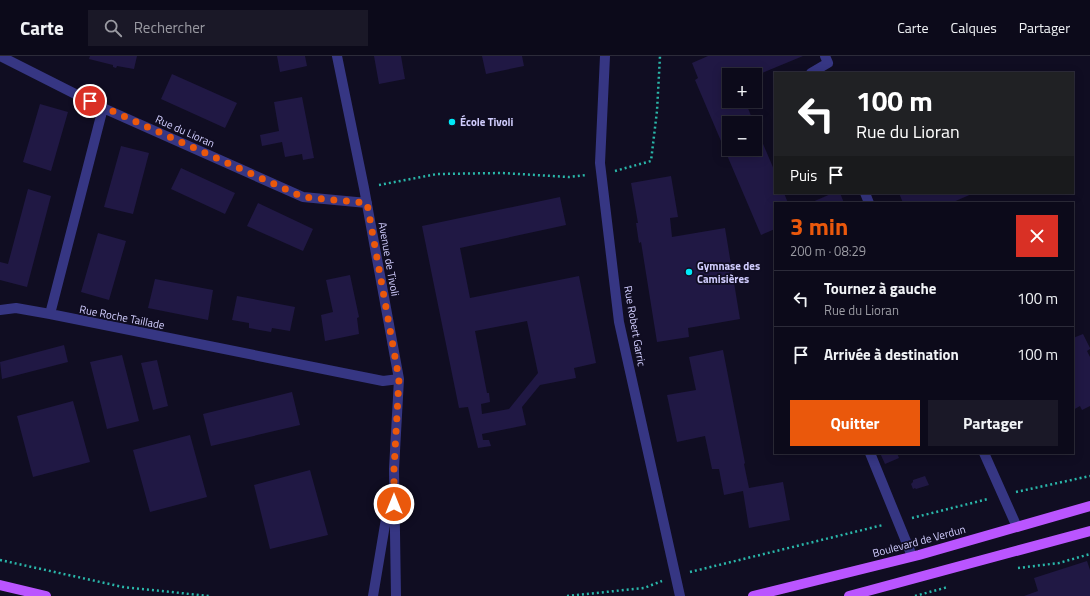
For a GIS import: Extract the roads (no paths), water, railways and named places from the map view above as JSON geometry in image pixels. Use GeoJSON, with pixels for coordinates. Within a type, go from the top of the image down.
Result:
{"type":"FeatureCollection","features":[{"type":"Feature","properties":{"kind":"main road","name":"Boulevard de Verdun"},"geometry":{"type":"LineString","coordinates":[[753,596],[912,556],[1090,506]]}},
{"type":"Feature","properties":{"kind":"main road"},"geometry":{"type":"LineString","coordinates":[[849,596],[1090,530]]}},
{"type":"Feature","properties":{"kind":"main road"},"geometry":{"type":"LineString","coordinates":[[0,586],[46,596]]}},
{"type":"Feature","properties":{"kind":"street","name":"Rue du Lioran"},"geometry":{"type":"LineString","coordinates":[[0,56],[103,108],[303,197],[367,203]]}},
{"type":"Feature","properties":{"kind":"street","name":"Avenue de Tivoli"},"geometry":{"type":"LineString","coordinates":[[337,56],[367,203],[399,379],[394,469],[396,596]]}},
{"type":"Feature","properties":{"kind":"street","name":"Rue Robert Garric"},"geometry":{"type":"LineString","coordinates":[[605,56],[600,164],[619,322],[680,596]]}},
{"type":"Feature","properties":{"kind":"street"},"geometry":{"type":"LineString","coordinates":[[813,72],[828,63],[826,56]]}},
{"type":"Feature","properties":{"kind":"street"},"geometry":{"type":"LineString","coordinates":[[50,314],[103,108]]}},
{"type":"Feature","properties":{"kind":"street","name":"Rue Roche Taillade"},"geometry":{"type":"LineString","coordinates":[[0,310],[16,308],[383,381],[399,379]]}},
{"type":"Feature","properties":{"kind":"street"},"geometry":{"type":"LineString","coordinates":[[870,454],[912,556]]}},
{"type":"Feature","properties":{"kind":"street"},"geometry":{"type":"LineString","coordinates":[[984,454],[1018,527]]}},
{"type":"Feature","properties":{"kind":"street","name":"Avenue de Tivoli"},"geometry":{"type":"LineString","coordinates":[[373,596],[394,469]]}},
{"type":"Feature","properties":{"kind":"place","name":"École Tivoli"},"geometry":{"type":"Point","coordinates":[452,122]}},
{"type":"Feature","properties":{"kind":"place","name":"Gymnase des Camisières"},"geometry":{"type":"Point","coordinates":[689,272]}}]}
